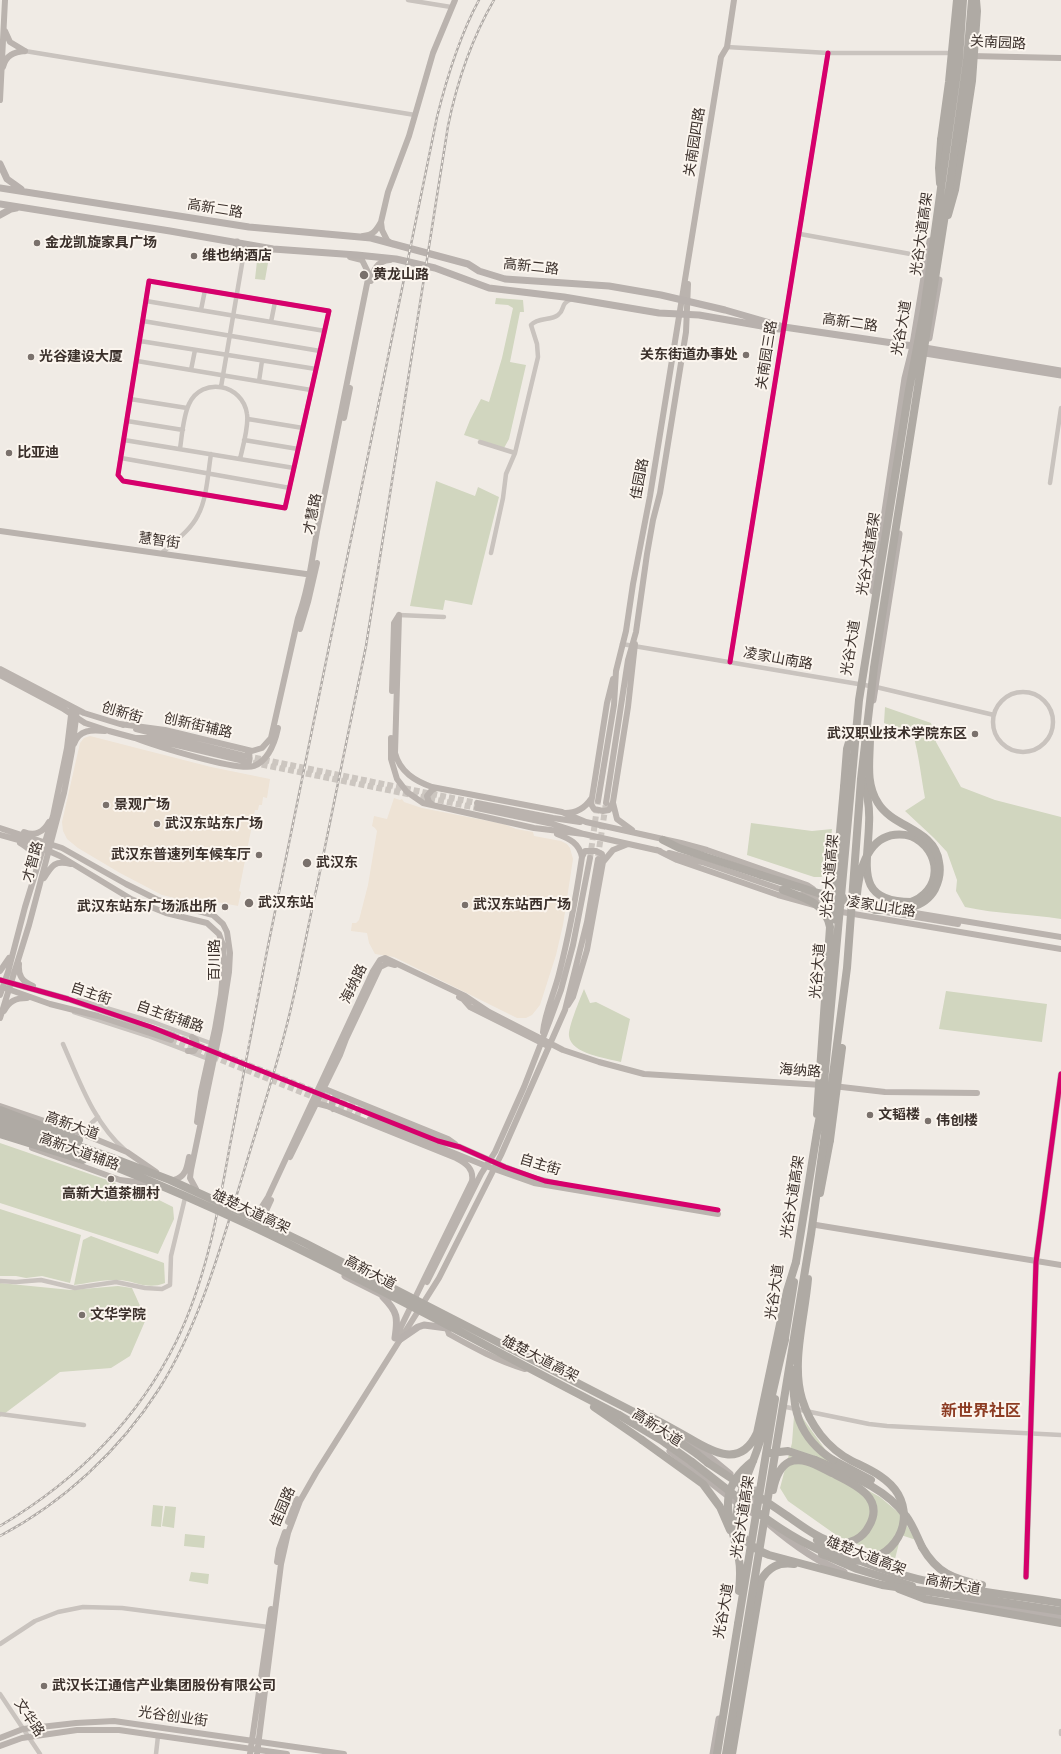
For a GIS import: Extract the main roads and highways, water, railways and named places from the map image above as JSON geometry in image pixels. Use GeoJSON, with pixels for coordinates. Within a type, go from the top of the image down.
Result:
{"type":"FeatureCollection","features":[{"type":"Feature","properties":{"kind":"highway"},"geometry":{"type":"LineString","coordinates":[[940,186],[939,168],[941,140],[949,82],[957,0]]}},
{"type":"Feature","properties":{"kind":"highway","name":"光谷大道高架"},"geometry":{"type":"LineString","coordinates":[[717,1754],[822,1104],[838,943],[859,700],[908,390],[924,310],[959,59],[964,0]]}},
{"type":"Feature","properties":{"kind":"highway","name":"光谷大道高架"},"geometry":{"type":"LineString","coordinates":[[727,1754],[810,1234],[847,968],[850,911],[861,779],[874,667],[950,183],[967,60],[972,0]]}},
{"type":"Feature","properties":{"kind":"highway"},"geometry":{"type":"LineString","coordinates":[[948,215],[955,190],[973,65],[977,11],[976,0]]}},
{"type":"Feature","properties":{"kind":"highway"},"geometry":{"type":"LineString","coordinates":[[869,718],[869,782],[875,798],[881,807],[891,816],[918,832],[931,844],[938,856],[940,868],[937,884],[933,892],[919,904],[905,910],[875,910]]}},
{"type":"Feature","properties":{"kind":"highway"},"geometry":{"type":"LineString","coordinates":[[838,943],[835,888],[847,749],[853,729]]}},
{"type":"Feature","properties":{"kind":"highway"},"geometry":{"type":"LineString","coordinates":[[863,779],[869,801],[866,865],[870,883],[878,893],[888,900],[911,902]]}},
{"type":"Feature","properties":{"kind":"highway"},"geometry":{"type":"LineString","coordinates":[[663,840],[679,848],[818,893],[859,902],[887,906],[911,902],[924,895],[932,884],[935,871],[933,859],[927,848],[918,839],[904,834],[891,835],[876,843],[870,851],[865,860],[859,879],[855,911],[850,932]]}},
{"type":"Feature","properties":{"kind":"highway"},"geometry":{"type":"LineString","coordinates":[[783,890],[813,902],[826,915],[830,927],[816,1102],[817,1132]]}},
{"type":"Feature","properties":{"kind":"highway"},"geometry":{"type":"LineString","coordinates":[[818,1204],[830,1140],[840,1066],[847,968]]}},
{"type":"Feature","properties":{"kind":"highway"},"geometry":{"type":"LineString","coordinates":[[0,1110],[74,1138],[110,1157]]}},
{"type":"Feature","properties":{"kind":"highway","name":"雄楚大道高架"},"geometry":{"type":"LineString","coordinates":[[0,1117],[170,1180],[255,1218],[550,1369],[650,1421],[803,1532],[841,1553],[887,1571],[921,1580],[1061,1603]]}},
{"type":"Feature","properties":{"kind":"highway","name":"雄楚大道高架"},"geometry":{"type":"LineString","coordinates":[[0,1127],[54,1144],[143,1178],[205,1204],[301,1250],[640,1426],[797,1539],[835,1561],[892,1581],[924,1589],[1061,1611]]}},
{"type":"Feature","properties":{"kind":"highway"},"geometry":{"type":"LineString","coordinates":[[0,1137],[143,1178]]}},
{"type":"Feature","properties":{"kind":"highway"},"geometry":{"type":"LineString","coordinates":[[810,1234],[793,1381],[794,1403],[800,1423],[811,1441],[821,1451],[884,1490],[899,1504],[930,1559],[941,1570],[952,1577],[966,1582],[1061,1603]]}},
{"type":"Feature","properties":{"kind":"highway"},"geometry":{"type":"LineString","coordinates":[[797,1539],[839,1557],[858,1561],[866,1560],[880,1556],[891,1547],[900,1536],[904,1521],[903,1507],[893,1487],[876,1473],[844,1456],[826,1442],[813,1425],[802,1399],[798,1376],[799,1347],[806,1300],[810,1234]]}},
{"type":"Feature","properties":{"kind":"highway"},"geometry":{"type":"LineString","coordinates":[[550,1369],[603,1390],[715,1452],[728,1455],[742,1452],[751,1444],[757,1433],[787,1291],[796,1262]]}},
{"type":"Feature","properties":{"kind":"highway"},"geometry":{"type":"LineString","coordinates":[[785,1340],[760,1444],[738,1506],[737,1521],[742,1536],[754,1548],[768,1555],[866,1582],[901,1589],[995,1601]]}},
{"type":"Feature","properties":{"kind":"highway"},"geometry":{"type":"LineString","coordinates":[[534,1371],[590,1404],[696,1478],[708,1490],[717,1503],[732,1537]]}},
{"type":"Feature","properties":{"kind":"highway"},"geometry":{"type":"LineString","coordinates":[[738,1624],[740,1568],[732,1537],[728,1513],[728,1497],[730,1488],[741,1471],[752,1461],[761,1456],[788,1451],[806,1456],[872,1486],[893,1501],[907,1517]]}},
{"type":"Feature","properties":{"kind":"highway"},"geometry":{"type":"LineString","coordinates":[[708,1463],[766,1502],[773,1506],[822,1538],[837,1543],[854,1541],[866,1532],[872,1519],[871,1501],[864,1490],[857,1485],[811,1463],[802,1461],[788,1463],[777,1475],[770,1501],[769,1509],[758,1554]]}},
{"type":"Feature","properties":{"kind":"highway"},"geometry":{"type":"LineString","coordinates":[[732,1754],[761,1580],[768,1570],[779,1564],[802,1565]]}},
{"type":"Feature","properties":{"kind":"highway"},"geometry":{"type":"LineString","coordinates":[[891,1585],[925,1600],[1061,1623]]}},
{"type":"Feature","properties":{"kind":"main road"},"geometry":{"type":"LineString","coordinates":[[0,100],[5,0]]}},
{"type":"Feature","properties":{"kind":"main road"},"geometry":{"type":"LineString","coordinates":[[359,237],[370,235],[376,231],[381,222],[388,192],[405,148],[428,67],[455,0]]}},
{"type":"Feature","properties":{"kind":"main road","name":"关南园四路"},"geometry":{"type":"LineString","coordinates":[[683,314],[685,289],[721,57],[727,47],[734,0]]}},
{"type":"Feature","properties":{"kind":"main road","name":"光谷大道"},"geometry":{"type":"LineString","coordinates":[[713,1754],[749,1545],[755,1495],[776,1378],[821,1084],[858,684],[905,378],[913,348],[961,53],[964,0]]}},
{"type":"Feature","properties":{"kind":"main road","name":"光谷大道"},"geometry":{"type":"LineString","coordinates":[[727,1754],[770,1506],[802,1299],[816,1225],[821,1172],[834,1086],[850,902],[853,895],[863,779],[872,704],[876,686],[972,55],[976,0]]}},
{"type":"Feature","properties":{"kind":"main road"},"geometry":{"type":"LineString","coordinates":[[1,72],[4,62],[9,56],[15,52],[25,51],[10,42],[4,28]]}},
{"type":"Feature","properties":{"kind":"main road","name":"关南园路"},"geometry":{"type":"LineString","coordinates":[[961,53],[972,55],[1061,58]]}},
{"type":"Feature","properties":{"kind":"main road","name":"关南园路"},"geometry":{"type":"LineString","coordinates":[[972,55],[1061,54]]}},
{"type":"Feature","properties":{"kind":"main road"},"geometry":{"type":"LineString","coordinates":[[0,164],[7,180],[24,191]]}},
{"type":"Feature","properties":{"kind":"main road","name":"高新二路"},"geometry":{"type":"LineString","coordinates":[[0,188],[241,226],[371,238],[456,260],[468,264],[478,271],[505,279],[536,282],[594,284],[661,295],[725,310],[783,328]]}},
{"type":"Feature","properties":{"kind":"main road","name":"高新二路"},"geometry":{"type":"LineString","coordinates":[[0,204],[279,250],[396,259],[435,268],[489,288],[574,298],[659,313],[714,317],[913,348],[1061,376]]}},
{"type":"Feature","properties":{"kind":"main road"},"geometry":{"type":"LineString","coordinates":[[0,215],[11,209],[22,207]]}},
{"type":"Feature","properties":{"kind":"main road"},"geometry":{"type":"LineString","coordinates":[[381,222],[382,233],[387,240],[394,245]]}},
{"type":"Feature","properties":{"kind":"main road"},"geometry":{"type":"LineString","coordinates":[[237,242],[236,251],[242,258],[250,254],[254,246]]}},
{"type":"Feature","properties":{"kind":"main road","name":"才慧路"},"geometry":{"type":"LineString","coordinates":[[341,255],[362,260],[369,274],[318,526],[312,576],[308,602],[301,622],[276,740],[273,747],[260,762],[249,767],[244,758],[252,751],[262,748],[271,738],[298,618],[312,576],[372,275],[381,262],[396,259]]}},
{"type":"Feature","properties":{"kind":"main road","name":"佳园路"},"geometry":{"type":"LineString","coordinates":[[616,671],[626,631],[677,330],[683,314]]}},
{"type":"Feature","properties":{"kind":"main road","name":"佳园路"},"geometry":{"type":"LineString","coordinates":[[610,802],[628,660],[634,646],[647,554],[660,493],[686,332],[683,314]]}},
{"type":"Feature","properties":{"kind":"main road"},"geometry":{"type":"LineString","coordinates":[[931,329],[932,344],[941,351]]}},
{"type":"Feature","properties":{"kind":"main road","name":"高新二路"},"geometry":{"type":"LineString","coordinates":[[927,351],[941,351],[1061,370]]}},
{"type":"Feature","properties":{"kind":"main road","name":"慧智街"},"geometry":{"type":"LineString","coordinates":[[0,532],[312,576]]}},
{"type":"Feature","properties":{"kind":"main road","name":"慧智街"},"geometry":{"type":"LineString","coordinates":[[0,532],[162,553],[312,576]]}},
{"type":"Feature","properties":{"kind":"main road"},"geometry":{"type":"LineString","coordinates":[[584,834],[550,831],[433,806],[417,800],[403,788],[397,779],[391,759],[394,623],[399,615],[395,753],[401,766],[410,776],[423,784],[439,788],[562,812],[572,813],[578,810],[587,804],[592,797]]}},
{"type":"Feature","properties":{"kind":"main road","name":"创新街"},"geometry":{"type":"LineString","coordinates":[[0,668],[74,712],[85,723],[134,738]]}},
{"type":"Feature","properties":{"kind":"main road"},"geometry":{"type":"LineString","coordinates":[[610,802],[609,810],[607,811],[598,810],[592,807],[592,797],[607,703],[616,671]]}},
{"type":"Feature","properties":{"kind":"main road"},"geometry":{"type":"LineString","coordinates":[[598,802],[614,705],[616,671]]}},
{"type":"Feature","properties":{"kind":"main road","name":"创新街"},"geometry":{"type":"LineString","coordinates":[[0,675],[74,712],[120,724],[149,734],[244,758]]}},
{"type":"Feature","properties":{"kind":"main road","name":"才智路"},"geometry":{"type":"LineString","coordinates":[[0,1019],[4,985],[13,951],[35,875],[47,847],[64,793],[72,751],[74,712]]}},
{"type":"Feature","properties":{"kind":"main road","name":"才智路"},"geometry":{"type":"LineString","coordinates":[[0,995],[19,957],[40,883],[74,712]]}},
{"type":"Feature","properties":{"kind":"main road"},"geometry":{"type":"LineString","coordinates":[[72,751],[76,739],[83,732],[90,730],[109,731]]}},
{"type":"Feature","properties":{"kind":"main road","name":"创新街辅路"},"geometry":{"type":"LineString","coordinates":[[134,738],[154,745],[244,758]]}},
{"type":"Feature","properties":{"kind":"main road"},"geometry":{"type":"LineString","coordinates":[[433,806],[429,802],[428,796],[432,790],[439,788]]}},
{"type":"Feature","properties":{"kind":"main road"},"geometry":{"type":"LineString","coordinates":[[610,802],[617,819],[637,833]]}},
{"type":"Feature","properties":{"kind":"main road"},"geometry":{"type":"LineString","coordinates":[[586,822],[572,822],[477,805],[553,824],[584,834],[657,850],[702,862],[783,890],[875,910],[1061,940]]}},
{"type":"Feature","properties":{"kind":"main road"},"geometry":{"type":"LineString","coordinates":[[562,812],[586,822],[707,850],[807,885],[822,896],[820,903],[813,906]]}},
{"type":"Feature","properties":{"kind":"main road"},"geometry":{"type":"LineString","coordinates":[[0,825],[28,834],[36,834],[46,828],[53,816]]}},
{"type":"Feature","properties":{"kind":"main road","name":"百川路"},"geometry":{"type":"LineString","coordinates":[[0,828],[47,847],[73,865],[131,899],[174,915],[207,923],[216,930],[221,939],[224,960],[214,1045]]}},
{"type":"Feature","properties":{"kind":"main road"},"geometry":{"type":"LineString","coordinates":[[550,831],[574,842],[581,851],[582,857]]}},
{"type":"Feature","properties":{"kind":"main road","name":"百川路"},"geometry":{"type":"LineString","coordinates":[[0,835],[13,840],[68,852],[148,895],[169,904],[209,913],[218,918],[226,928],[229,938],[230,953],[226,994],[214,1045],[190,1174],[192,1183],[198,1190]]}},
{"type":"Feature","properties":{"kind":"main road"},"geometry":{"type":"LineString","coordinates":[[13,840],[32,851],[36,863],[35,875]]}},
{"type":"Feature","properties":{"kind":"main road"},"geometry":{"type":"LineString","coordinates":[[600,861],[613,850],[630,844]]}},
{"type":"Feature","properties":{"kind":"main road","name":"凌家山北路"},"geometry":{"type":"LineString","coordinates":[[657,850],[677,860],[813,906],[836,912],[850,913],[1061,949]]}},
{"type":"Feature","properties":{"kind":"main road"},"geometry":{"type":"LineString","coordinates":[[542,1041],[544,1018],[555,987],[571,925],[582,857],[585,851],[596,851],[602,854],[600,861]]}},
{"type":"Feature","properties":{"kind":"main road"},"geometry":{"type":"LineString","coordinates":[[415,1297],[424,1288],[449,1236],[488,1163],[524,1087],[561,990],[579,921],[590,858]]}},
{"type":"Feature","properties":{"kind":"main road","name":"佳园路"},"geometry":{"type":"LineString","coordinates":[[413,1310],[424,1301],[439,1278],[496,1166],[565,1010],[573,997],[587,950],[600,861]]}},
{"type":"Feature","properties":{"kind":"main road"},"geometry":{"type":"LineString","coordinates":[[40,883],[53,865],[60,863],[73,865]]}},
{"type":"Feature","properties":{"kind":"main road"},"geometry":{"type":"LineString","coordinates":[[818,893],[850,902],[1061,937]]}},
{"type":"Feature","properties":{"kind":"main road"},"geometry":{"type":"LineString","coordinates":[[174,915],[192,915],[193,912],[184,908]]}},
{"type":"Feature","properties":{"kind":"main road"},"geometry":{"type":"LineString","coordinates":[[0,971],[6,965],[13,951]]}},
{"type":"Feature","properties":{"kind":"main road"},"geometry":{"type":"LineString","coordinates":[[19,957],[18,970],[21,979],[47,993]]}},
{"type":"Feature","properties":{"kind":"main road","name":"海纳路"},"geometry":{"type":"LineString","coordinates":[[256,1216],[268,1197],[322,1088],[373,971],[380,960],[385,958],[464,996],[489,1012],[562,1053],[599,1066],[644,1074],[821,1084],[885,1092],[977,1093]]}},
{"type":"Feature","properties":{"kind":"main road","name":"自主街"},"geometry":{"type":"LineString","coordinates":[[4,985],[47,993],[68,999],[172,1037],[66,1008],[34,998],[4,985]]}},
{"type":"Feature","properties":{"kind":"main road"},"geometry":{"type":"LineString","coordinates":[[0,1019],[10,1002],[20,998],[34,998]]}},
{"type":"Feature","properties":{"kind":"main road"},"geometry":{"type":"LineString","coordinates":[[188,1051],[194,1050],[197,1046],[196,1040],[192,1037]]}},
{"type":"Feature","properties":{"kind":"main road","name":"百川路"},"geometry":{"type":"LineString","coordinates":[[174,1180],[179,1179],[186,1172],[211,1060]]}},
{"type":"Feature","properties":{"kind":"main road"},"geometry":{"type":"LineString","coordinates":[[1026,1577],[1036,1262],[1060,1097],[1061,1074]]}},
{"type":"Feature","properties":{"kind":"main road"},"geometry":{"type":"LineString","coordinates":[[322,1088],[448,1139],[460,1147]]}},
{"type":"Feature","properties":{"kind":"main road"},"geometry":{"type":"LineString","coordinates":[[334,1109],[332,1106],[333,1100],[334,1098],[340,1096]]}},
{"type":"Feature","properties":{"kind":"main road"},"geometry":{"type":"LineString","coordinates":[[314,1103],[334,1109],[456,1158]]}},
{"type":"Feature","properties":{"kind":"main road","name":"海纳路"},"geometry":{"type":"LineString","coordinates":[[266,1221],[265,1213],[314,1103]]}},
{"type":"Feature","properties":{"kind":"main road","name":"高新大道辅路"},"geometry":{"type":"LineString","coordinates":[[0,1106],[81,1133],[127,1152],[157,1173]]}},
{"type":"Feature","properties":{"kind":"main road","name":"自主街"},"geometry":{"type":"LineString","coordinates":[[488,1163],[460,1147],[438,1141],[363,1113],[436,1146],[496,1166],[534,1183],[550,1187],[718,1212]]}},
{"type":"Feature","properties":{"kind":"main road","name":"高新大道"},"geometry":{"type":"LineString","coordinates":[[0,1117],[65,1137],[198,1190]]}},
{"type":"Feature","properties":{"kind":"main road","name":"高新大道"},"geometry":{"type":"LineString","coordinates":[[0,1127],[88,1159],[196,1203]]}},
{"type":"Feature","properties":{"kind":"main road","name":"高新大道辅路"},"geometry":{"type":"LineString","coordinates":[[0,1137],[120,1180],[152,1184]]}},
{"type":"Feature","properties":{"kind":"main road"},"geometry":{"type":"LineString","coordinates":[[415,1297],[472,1181],[472,1171],[468,1165],[436,1146]]}},
{"type":"Feature","properties":{"kind":"main road","name":"高新大道"},"geometry":{"type":"LineString","coordinates":[[248,1212],[424,1301],[648,1418],[700,1450],[770,1506],[823,1541],[842,1551],[876,1565],[922,1578],[1061,1603]]}},
{"type":"Feature","properties":{"kind":"main road","name":"高新大道"},"geometry":{"type":"LineString","coordinates":[[243,1224],[534,1371],[653,1438],[749,1512],[753,1511],[785,1537],[828,1565],[856,1576],[926,1594],[1061,1617]]}},
{"type":"Feature","properties":{"kind":"main road"},"geometry":{"type":"LineString","coordinates":[[816,1225],[1061,1265]]}},
{"type":"Feature","properties":{"kind":"main road"},"geometry":{"type":"LineString","coordinates":[[334,1269],[341,1269],[344,1267],[339,1258]]}},
{"type":"Feature","properties":{"kind":"main road"},"geometry":{"type":"LineString","coordinates":[[380,1294],[395,1310],[397,1320],[397,1339],[424,1325],[447,1328]]}},
{"type":"Feature","properties":{"kind":"main road","name":"佳园路"},"geometry":{"type":"LineString","coordinates":[[255,1741],[281,1564],[288,1533],[300,1501],[397,1339],[413,1310],[415,1297]]}},
{"type":"Feature","properties":{"kind":"main road","name":"佳园路"},"geometry":{"type":"LineString","coordinates":[[254,1752],[268,1627],[279,1549],[293,1506],[397,1339]]}},
{"type":"Feature","properties":{"kind":"main road","name":"光谷创业街"},"geometry":{"type":"LineString","coordinates":[[0,1738],[23,1729],[76,1722],[114,1721],[344,1754]]}},
{"type":"Feature","properties":{"kind":"main road","name":"光谷创业街"},"geometry":{"type":"LineString","coordinates":[[0,1746],[28,1737],[77,1730],[119,1730],[254,1752],[287,1754]]}},
{"type":"Feature","properties":{"kind":"tunnel"},"geometry":{"type":"LineString","coordinates":[[246,756],[477,803]]}},
{"type":"Feature","properties":{"kind":"tunnel"},"geometry":{"type":"LineString","coordinates":[[244,761],[477,808]]}},
{"type":"Feature","properties":{"kind":"tunnel"},"geometry":{"type":"LineString","coordinates":[[590,858],[598,801]]}},
{"type":"Feature","properties":{"kind":"tunnel"},"geometry":{"type":"LineString","coordinates":[[598,856],[606,803]]}},
{"type":"Feature","properties":{"kind":"tunnel"},"geometry":{"type":"LineString","coordinates":[[173,1035],[364,1111]]}},
{"type":"Feature","properties":{"kind":"tunnel"},"geometry":{"type":"LineString","coordinates":[[171,1040],[361,1116]]}},
{"type":"Feature","properties":{"kind":"railway"},"geometry":{"type":"LineString","coordinates":[[0,1526],[53,1490],[101,1447],[123,1423],[160,1371],[176,1342],[186,1319],[203,1270],[216,1221],[267,951],[437,117],[454,57],[465,28],[479,0]]}},
{"type":"Feature","properties":{"kind":"railway"},"geometry":{"type":"LineString","coordinates":[[0,1536],[24,1522],[68,1491],[89,1473],[127,1433],[159,1389],[174,1364],[209,1283],[270,1084],[294,996],[366,646],[448,126],[460,77],[478,30],[494,0]]}},
{"type":"Feature","properties":{"kind":"place","name":"金龙凯旋家具广场"},"geometry":{"type":"Point","coordinates":[37,243]}},
{"type":"Feature","properties":{"kind":"place","name":"维也纳酒店"},"geometry":{"type":"Point","coordinates":[194,256]}},
{"type":"Feature","properties":{"kind":"place","name":"黄龙山路"},"geometry":{"type":"Point","coordinates":[364,275]}},
{"type":"Feature","properties":{"kind":"place","name":"关东街道办事处"},"geometry":{"type":"Point","coordinates":[746,355]}},
{"type":"Feature","properties":{"kind":"place","name":"光谷建设大厦"},"geometry":{"type":"Point","coordinates":[31,357]}},
{"type":"Feature","properties":{"kind":"place","name":"比亚迪"},"geometry":{"type":"Point","coordinates":[9,453]}},
{"type":"Feature","properties":{"kind":"place","name":"武汉职业技术学院东区"},"geometry":{"type":"Point","coordinates":[975,734]}},
{"type":"Feature","properties":{"kind":"place","name":"景观广场"},"geometry":{"type":"Point","coordinates":[106,805]}},
{"type":"Feature","properties":{"kind":"place","name":"武汉东站东广场"},"geometry":{"type":"Point","coordinates":[157,824]}},
{"type":"Feature","properties":{"kind":"place","name":"武汉东普速列车候车厅"},"geometry":{"type":"Point","coordinates":[259,855]}},
{"type":"Feature","properties":{"kind":"place","name":"武汉东"},"geometry":{"type":"Point","coordinates":[307,863]}},
{"type":"Feature","properties":{"kind":"place","name":"武汉东站"},"geometry":{"type":"Point","coordinates":[249,903]}},
{"type":"Feature","properties":{"kind":"place","name":"武汉东站西广场"},"geometry":{"type":"Point","coordinates":[465,905]}},
{"type":"Feature","properties":{"kind":"place","name":"武汉东站东广场派出所"},"geometry":{"type":"Point","coordinates":[225,907]}},
{"type":"Feature","properties":{"kind":"place","name":"文韬楼"},"geometry":{"type":"Point","coordinates":[870,1115]}},
{"type":"Feature","properties":{"kind":"place","name":"伟创楼"},"geometry":{"type":"Point","coordinates":[928,1121]}},
{"type":"Feature","properties":{"kind":"place","name":"高新大道茶棚村"},"geometry":{"type":"Point","coordinates":[111,1179]}},
{"type":"Feature","properties":{"kind":"place","name":"文华学院"},"geometry":{"type":"Point","coordinates":[82,1315]}},
{"type":"Feature","properties":{"kind":"place","name":"武汉长江通信产业集团股份有限公司"},"geometry":{"type":"Point","coordinates":[44,1686]}},
{"type":"Feature","properties":{"kind":"district","name":"新世界社区"},"geometry":{"type":"Point","coordinates":[981,1411]}}]}
